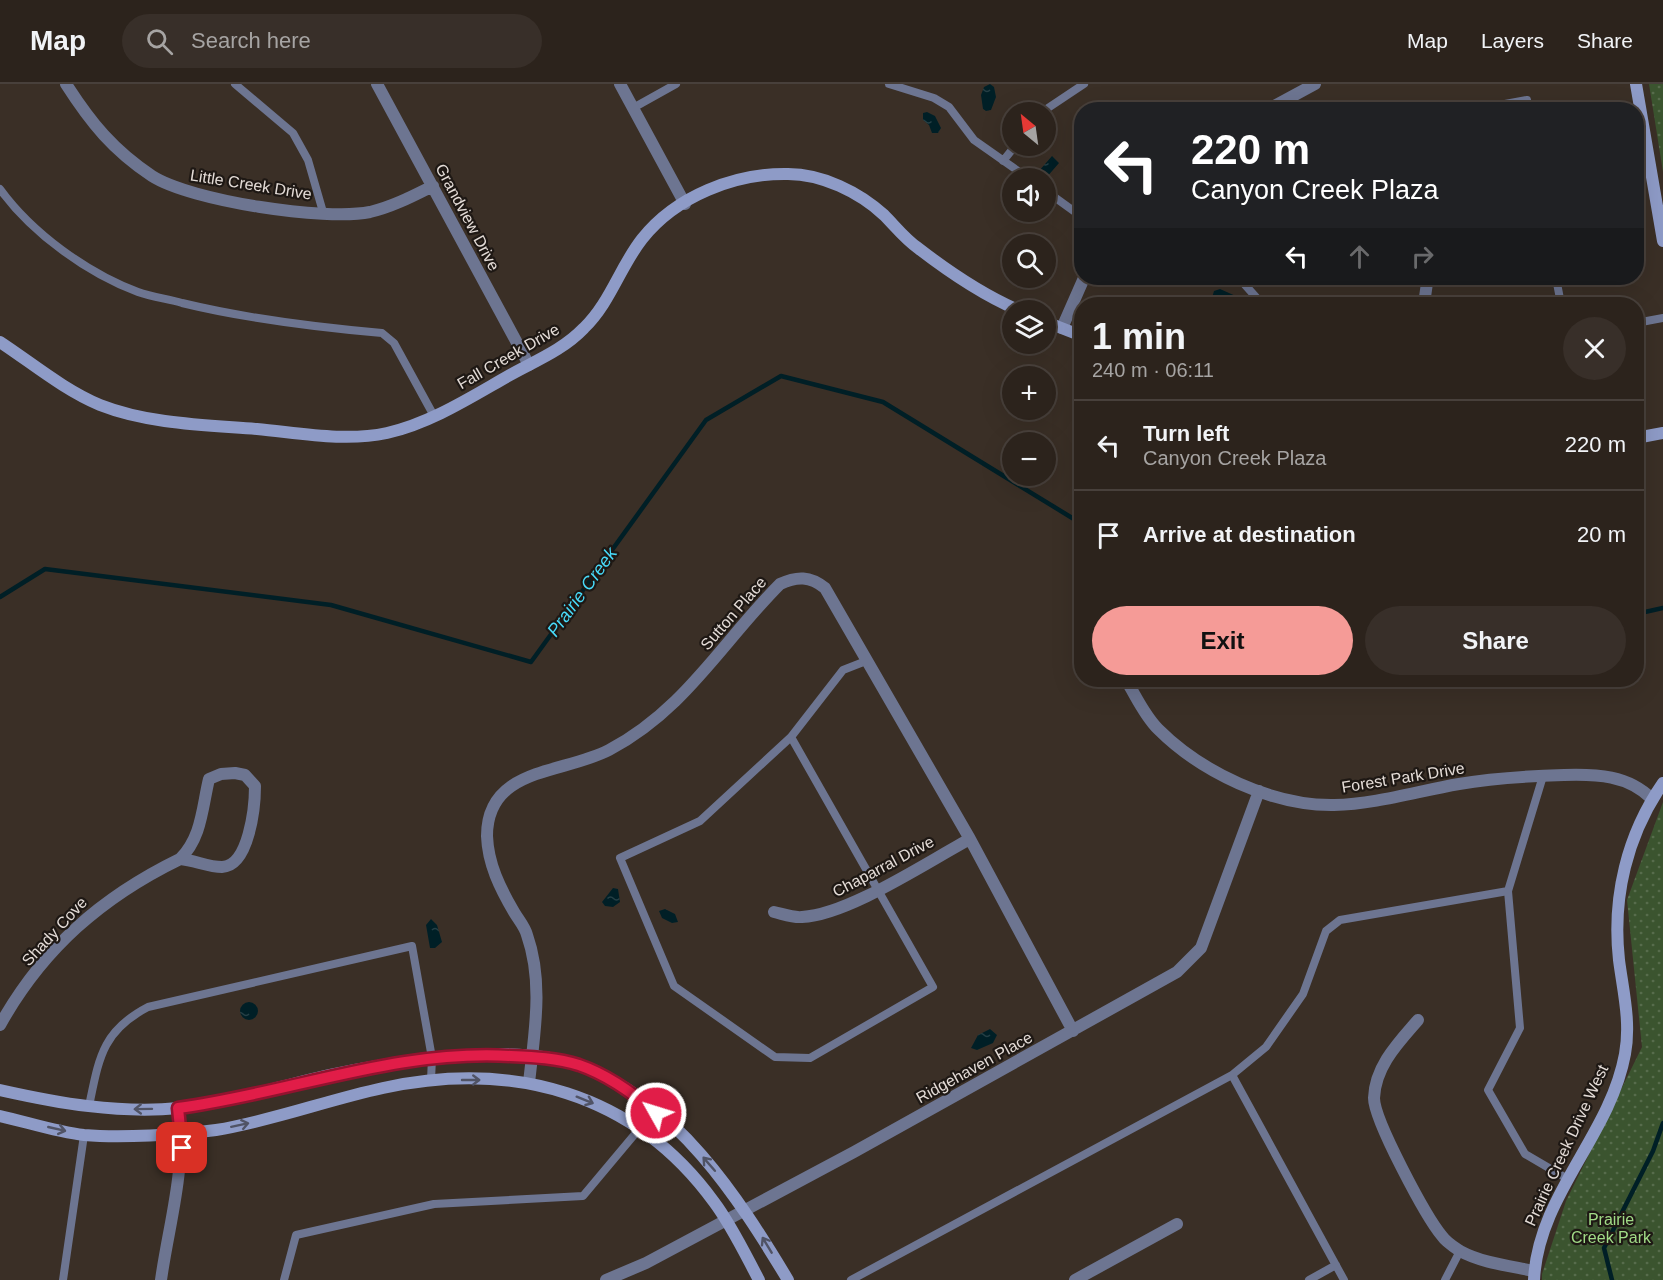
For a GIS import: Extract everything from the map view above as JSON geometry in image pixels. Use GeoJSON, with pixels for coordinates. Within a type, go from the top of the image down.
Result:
{"type":"FeatureCollection","features":[{"type":"Feature","properties":{"kind":"street","name":"Little Creek Drive"},"geometry":{"type":"LineString","coordinates":[[66,84],[92,124],[120,153],[154,177],[182,191],[290,210],[371,212],[402,202],[433,186]]}},
{"type":"Feature","properties":{"kind":"street","name":"Grandview Drive"},"geometry":{"type":"LineString","coordinates":[[377,84],[529,365]]}},
{"type":"Feature","properties":{"kind":"street"},"geometry":{"type":"LineString","coordinates":[[620,84],[685,204]]}},
{"type":"Feature","properties":{"kind":"street"},"geometry":{"type":"LineString","coordinates":[[1282,102],[1315,84]]}},
{"type":"Feature","properties":{"kind":"street"},"geometry":{"type":"LineString","coordinates":[[1636,84],[1639,102]]}},
{"type":"Feature","properties":{"kind":"street"},"geometry":{"type":"LineString","coordinates":[[1644,131],[1663,241]]}},
{"type":"Feature","properties":{"kind":"street","name":"Fall Creek Drive"},"geometry":{"type":"LineString","coordinates":[[0,342],[84,397],[135,415],[207,425],[339,437],[387,433],[434,416],[566,345],[600,310],[642,240],[685,204],[718,186],[753,177],[788,174],[839,186],[868,202],[915,246],[960,280],[1002,302]]}},
{"type":"Feature","properties":{"kind":"street"},"geometry":{"type":"LineString","coordinates":[[1062,328],[1074,301]]}},
{"type":"Feature","properties":{"kind":"street"},"geometry":{"type":"LineString","coordinates":[[1056,326],[1074,333]]}},
{"type":"Feature","properties":{"kind":"street"},"geometry":{"type":"LineString","coordinates":[[1644,437],[1663,433]]}},
{"type":"Feature","properties":{"kind":"street","name":"Sutton Place"},"geometry":{"type":"LineString","coordinates":[[529,1083],[537,1023],[534,965],[527,934],[490,864],[488,821],[497,797],[514,784],[534,774],[591,758],[634,736],[698,679],[780,584],[794,578],[809,579],[825,588],[970,839],[1073,1031]]}},
{"type":"Feature","properties":{"kind":"street","name":"Forest Park Drive"},"geometry":{"type":"LineString","coordinates":[[1130,687],[1147,716],[1183,750],[1212,768],[1259,791],[1294,802],[1333,805],[1412,794],[1460,784],[1589,774],[1639,786],[1652,799]]}},
{"type":"Feature","properties":{"kind":"street","name":"Shady Cove"},"geometry":{"type":"LineString","coordinates":[[0,1025],[23,989],[77,926],[108,899],[141,878],[180,859],[191,848],[200,827],[210,779],[221,774],[235,773],[251,779],[255,786],[252,820],[242,853],[237,860],[222,867],[180,859]]}},
{"type":"Feature","properties":{"kind":"street","name":"Prairie Creek Drive West"},"geometry":{"type":"LineString","coordinates":[[1534,1276],[1541,1236],[1566,1178],[1610,1099],[1625,1054],[1627,1008],[1619,958],[1618,903],[1629,852],[1645,810],[1663,783]]}},
{"type":"Feature","properties":{"kind":"street","name":"Ridgehaven Place"},"geometry":{"type":"LineString","coordinates":[[606,1280],[646,1263],[746,1210],[1177,972],[1201,948],[1259,791]]}},
{"type":"Feature","properties":{"kind":"street","name":"Chaparral Drive"},"geometry":{"type":"LineString","coordinates":[[774,912],[799,918],[821,915],[844,907],[970,839]]}},
{"type":"Feature","properties":{"kind":"street"},"geometry":{"type":"LineString","coordinates":[[1418,1020],[1393,1050],[1382,1068],[1376,1083],[1375,1110],[1426,1211],[1442,1236],[1460,1251],[1478,1259],[1534,1276]]}},
{"type":"Feature","properties":{"kind":"street"},"geometry":{"type":"LineString","coordinates":[[0,1090],[90,1106],[129,1109],[178,1108],[225,1101],[333,1074],[432,1058],[494,1055],[532,1057],[582,1066],[623,1086],[699,1152],[746,1210],[788,1280]]}},
{"type":"Feature","properties":{"kind":"street"},"geometry":{"type":"LineString","coordinates":[[0,1116],[84,1135],[182,1134],[228,1127],[384,1088],[431,1080],[500,1080],[549,1086],[600,1106],[640,1128],[693,1176],[727,1220],[759,1280]]}},
{"type":"Feature","properties":{"kind":"street"},"geometry":{"type":"LineString","coordinates":[[161,1280],[179,1186],[182,1134],[178,1108]]}},
{"type":"Feature","properties":{"kind":"street"},"geometry":{"type":"LineString","coordinates":[[1075,1280],[1177,1224]]}},
{"type":"Feature","properties":{"kind":"lane"},"geometry":{"type":"LineString","coordinates":[[235,84],[293,133],[308,160],[323,212]]}},
{"type":"Feature","properties":{"kind":"lane"},"geometry":{"type":"LineString","coordinates":[[633,108],[676,84]]}},
{"type":"Feature","properties":{"kind":"lane"},"geometry":{"type":"LineString","coordinates":[[889,84],[934,98],[949,107],[974,140],[1014,168]]}},
{"type":"Feature","properties":{"kind":"lane"},"geometry":{"type":"LineString","coordinates":[[1056,103],[1084,84]]}},
{"type":"Feature","properties":{"kind":"lane"},"geometry":{"type":"LineString","coordinates":[[1004,161],[1008,156]]}},
{"type":"Feature","properties":{"kind":"lane"},"geometry":{"type":"LineString","coordinates":[[0,189],[10,203],[43,234],[91,268],[138,292],[234,316],[382,333],[394,343],[434,416]]}},
{"type":"Feature","properties":{"kind":"lane"},"geometry":{"type":"LineString","coordinates":[[1056,198],[1074,211]]}},
{"type":"Feature","properties":{"kind":"lane"},"geometry":{"type":"LineString","coordinates":[[1245,285],[1256,297]]}},
{"type":"Feature","properties":{"kind":"lane"},"geometry":{"type":"LineString","coordinates":[[1644,322],[1663,318]]}},
{"type":"Feature","properties":{"kind":"lane"},"geometry":{"type":"LineString","coordinates":[[791,737],[933,987],[810,1058],[774,1056],[674,986],[620,858],[700,821],[791,737],[843,670],[866,661]]}},
{"type":"Feature","properties":{"kind":"lane"},"geometry":{"type":"LineString","coordinates":[[1543,776],[1508,891],[1520,1028],[1488,1090],[1525,1154],[1566,1178]]}},
{"type":"Feature","properties":{"kind":"lane"},"geometry":{"type":"LineString","coordinates":[[851,1280],[1232,1075],[1266,1047],[1291,1012],[1303,994],[1326,931],[1340,920],[1508,891]]}},
{"type":"Feature","properties":{"kind":"lane"},"geometry":{"type":"LineString","coordinates":[[90,1106],[104,1044],[116,1028],[140,1011],[412,946],[432,1058],[431,1080]]}},
{"type":"Feature","properties":{"kind":"lane"},"geometry":{"type":"LineString","coordinates":[[1232,1075],[1344,1280]]}},
{"type":"Feature","properties":{"kind":"lane"},"geometry":{"type":"LineString","coordinates":[[284,1280],[296,1235],[434,1204],[583,1196],[640,1128]]}},
{"type":"Feature","properties":{"kind":"lane"},"geometry":{"type":"LineString","coordinates":[[63,1280],[84,1135]]}},
{"type":"Feature","properties":{"kind":"lane"},"geometry":{"type":"LineString","coordinates":[[1444,1280],[1460,1251]]}},
{"type":"Feature","properties":{"kind":"lane"},"geometry":{"type":"LineString","coordinates":[[1309,1280],[1336,1265]]}},
{"type":"Feature","properties":{"kind":"green space"},"geometry":{"type":"Polygon","coordinates":[[[1649,84],[1663,84],[1663,172],[1649,84]]]}},
{"type":"Feature","properties":{"kind":"green space","name":"Prairie Creek Park"},"geometry":{"type":"Polygon","coordinates":[[[1663,802],[1663,1280],[1542,1280],[1566,1201],[1642,1047],[1627,900],[1663,802]]]}},
{"type":"Feature","properties":{"kind":"water"},"geometry":{"type":"Polygon","coordinates":[[[990,84],[994,87],[996,97],[991,110],[986,111],[983,109],[981,95],[984,87],[990,84]]]}},
{"type":"Feature","properties":{"kind":"water"},"geometry":{"type":"Polygon","coordinates":[[[927,112],[935,116],[941,128],[938,133],[932,133],[929,125],[923,120],[923,113],[927,112]]]}},
{"type":"Feature","properties":{"kind":"water"},"geometry":{"type":"Polygon","coordinates":[[[1052,156],[1059,163],[1055,168],[1042,168],[1052,156]]]}},
{"type":"Feature","properties":{"kind":"water"},"geometry":{"type":"Polygon","coordinates":[[[1220,289],[1238,297],[1212,297],[1214,291],[1220,289]]]}},
{"type":"Feature","properties":{"kind":"water"},"geometry":{"type":"Polygon","coordinates":[[[613,888],[618,889],[620,902],[613,907],[605,906],[602,902],[613,888]]]}},
{"type":"Feature","properties":{"kind":"water"},"geometry":{"type":"Polygon","coordinates":[[[665,909],[675,914],[678,922],[672,923],[662,918],[659,911],[665,909]]]}},
{"type":"Feature","properties":{"kind":"water"},"geometry":{"type":"Polygon","coordinates":[[[431,919],[437,925],[442,942],[435,948],[430,948],[426,925],[431,919]]]}},
{"type":"Feature","properties":{"kind":"water"},"geometry":{"type":"Polygon","coordinates":[[[249,1002],[255,1005],[258,1011],[255,1017],[249,1020],[243,1017],[240,1011],[243,1005],[249,1002]]]}},
{"type":"Feature","properties":{"kind":"water"},"geometry":{"type":"Polygon","coordinates":[[[990,1029],[997,1035],[993,1043],[977,1050],[971,1048],[978,1035],[990,1029]]]}},
{"type":"Feature","properties":{"kind":"waterway","name":"Prairie Creek"},"geometry":{"type":"LineString","coordinates":[[0,597],[45,569],[331,605],[531,662],[706,420],[781,376],[883,402],[1074,519]]}},
{"type":"Feature","properties":{"kind":"waterway","name":"Prairie Creek"},"geometry":{"type":"LineString","coordinates":[[1644,612],[1663,608]]}},
{"type":"Feature","properties":{"kind":"waterway"},"geometry":{"type":"LineString","coordinates":[[1612,1280],[1604,1248],[1653,1151],[1663,1123]]}},
{"type":"Feature","properties":{"kind":"route"},"geometry":{"type":"LineString","coordinates":[[182,1148],[178,1108],[230,1100],[333,1074],[409,1060],[452,1056],[494,1055],[561,1060],[582,1066],[623,1086],[656,1113]]}}]}
